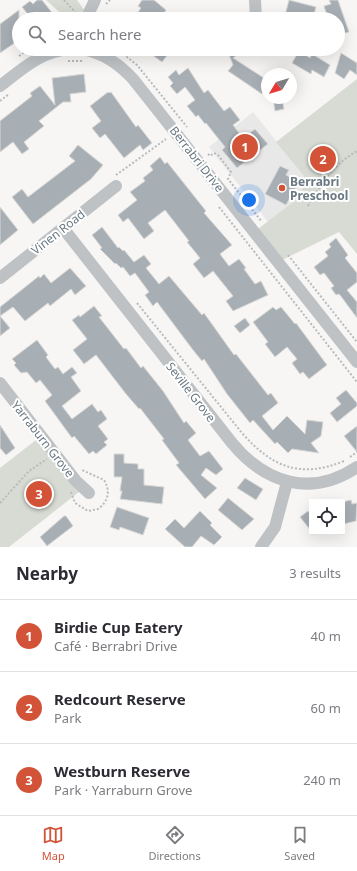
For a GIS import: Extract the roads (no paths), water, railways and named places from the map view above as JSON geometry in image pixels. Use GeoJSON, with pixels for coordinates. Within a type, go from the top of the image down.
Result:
{"type":"FeatureCollection","features":[{"type":"Feature","properties":{"kind":"street"},"geometry":{"type":"LineString","coordinates":[[86,12],[95,0]]}},
{"type":"Feature","properties":{"kind":"street"},"geometry":{"type":"LineString","coordinates":[[255,0],[256,12]]}},
{"type":"Feature","properties":{"kind":"street"},"geometry":{"type":"LineString","coordinates":[[0,86],[41,56]]}},
{"type":"Feature","properties":{"kind":"street","name":"Berrabri Drive"},"geometry":{"type":"LineString","coordinates":[[104,56],[110,58],[122,67],[133,79],[357,362]]}},
{"type":"Feature","properties":{"kind":"street","name":"Vinen Road"},"geometry":{"type":"LineString","coordinates":[[0,278],[116,186]]}},
{"type":"Feature","properties":{"kind":"street","name":"Seville Grove"},"geometry":{"type":"LineString","coordinates":[[63,228],[238,451],[258,469],[287,482],[325,481],[340,476],[357,467]]}},
{"type":"Feature","properties":{"kind":"street","name":"Yarraburn Grove"},"geometry":{"type":"LineString","coordinates":[[0,383],[76,481],[89,492]]}},
{"type":"Feature","properties":{"kind":"street"},"geometry":{"type":"LineString","coordinates":[[261,547],[276,526],[287,482]]}},
{"type":"Feature","properties":{"kind":"place","name":"Birdie Cup Eatery"},"geometry":{"type":"Point","coordinates":[245,147]}},
{"type":"Feature","properties":{"kind":"place","name":"Redcourt Reserve"},"geometry":{"type":"Point","coordinates":[323,159]}},
{"type":"Feature","properties":{"kind":"place","name":"Berrabri Preschool"},"geometry":{"type":"Point","coordinates":[282,188]}},
{"type":"Feature","properties":{"kind":"place","name":"Westburn Reserve"},"geometry":{"type":"Point","coordinates":[39,494]}}]}
